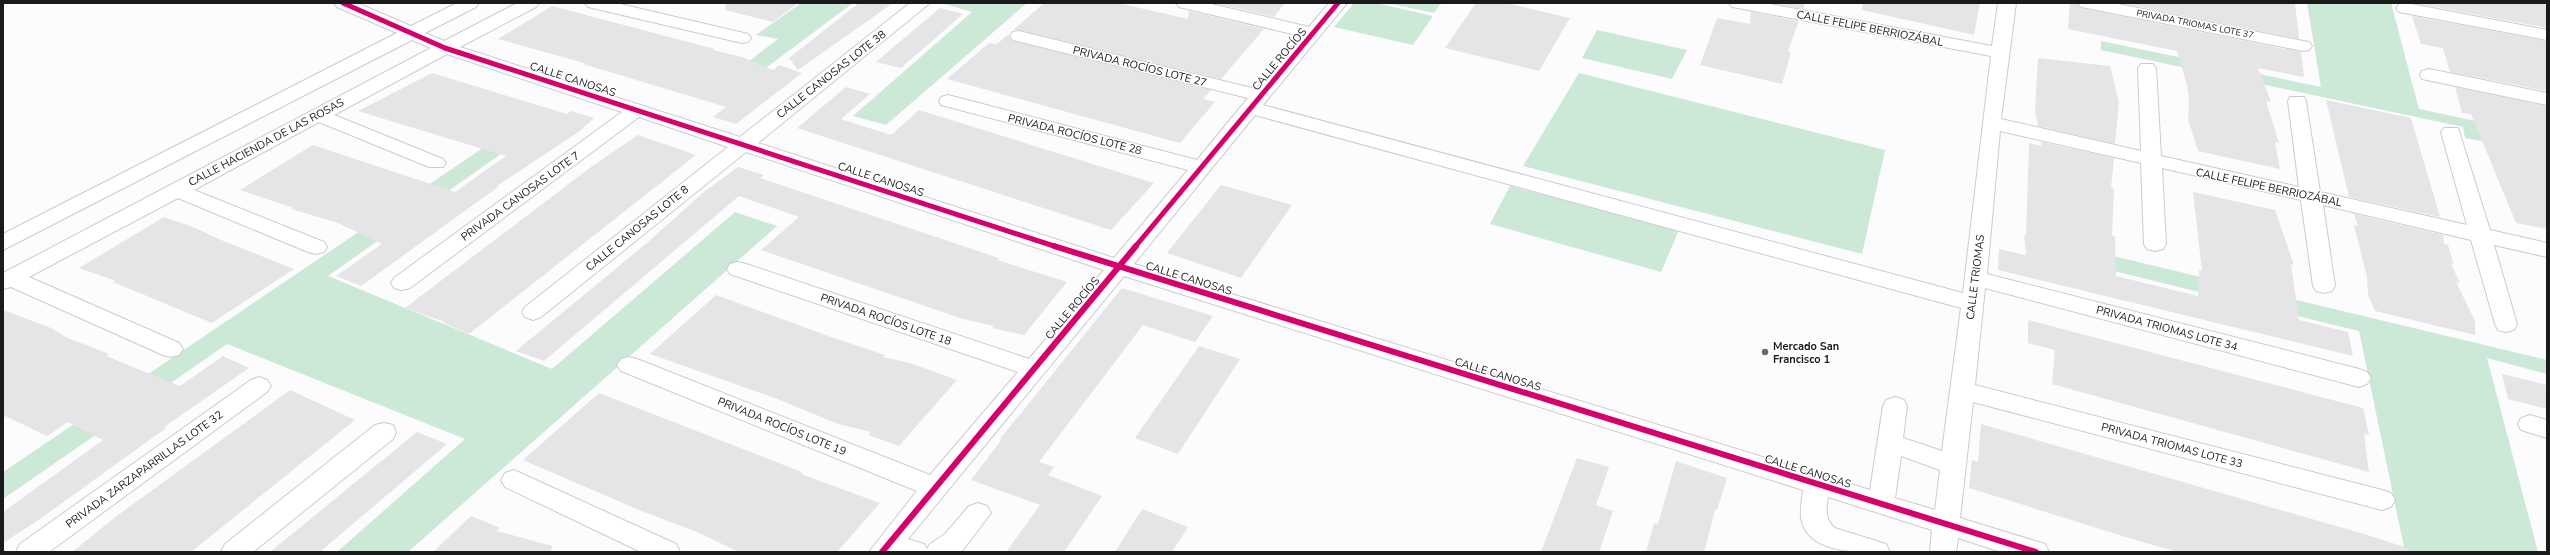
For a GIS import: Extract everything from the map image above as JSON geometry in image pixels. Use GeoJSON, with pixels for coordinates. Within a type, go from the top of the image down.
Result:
{"type":"FeatureCollection","features":[{"type":"Feature","properties":{"kind":"street","name":"CALLE CANOSAS"},"geometry":{"type":"LineString","coordinates":[[343,3],[414,33],[445,48],[1119,267],[2036,552]]}},
{"type":"Feature","properties":{"kind":"street"},"geometry":{"type":"LineString","coordinates":[[3,244],[470,3]]}},
{"type":"Feature","properties":{"kind":"street","name":"CALLE HACIENDA DE LAS ROSAS"},"geometry":{"type":"LineString","coordinates":[[7,280],[530,3]]}},
{"type":"Feature","properties":{"kind":"street"},"geometry":{"type":"LineString","coordinates":[[594,3],[742,38]]}},
{"type":"Feature","properties":{"kind":"street","name":"CALLE CANOSAS LOTE 38"},"geometry":{"type":"LineString","coordinates":[[742,144],[921,3]]}},
{"type":"Feature","properties":{"kind":"street"},"geometry":{"type":"LineString","coordinates":[[1185,3],[1314,33]]}},
{"type":"Feature","properties":{"kind":"street","name":"CALLE ROCÍOS"},"geometry":{"type":"LineString","coordinates":[[885,548],[1338,3]]}},
{"type":"Feature","properties":{"kind":"street","name":"CALLE FELIPE BERRIOZÁBAL"},"geometry":{"type":"LineString","coordinates":[[1738,3],[2001,53]]}},
{"type":"Feature","properties":{"kind":"street","name":"CALLE TRIOMAS"},"geometry":{"type":"LineString","coordinates":[[1943,552],[1975,278],[1991,123],[2007,3]]}},
{"type":"Feature","properties":{"kind":"street","name":"PRIVADA TRIOMAS LOTE 37"},"geometry":{"type":"LineString","coordinates":[[2087,3],[2303,46]]}},
{"type":"Feature","properties":{"kind":"street"},"geometry":{"type":"LineString","coordinates":[[2405,8],[2547,35]]}},
{"type":"Feature","properties":{"kind":"street","name":"PRIVADA ROCÍOS LOTE 27"},"geometry":{"type":"LineString","coordinates":[[1019,36],[1972,302]]}},
{"type":"Feature","properties":{"kind":"street"},"geometry":{"type":"LineString","coordinates":[[2147,68],[2153,162],[2155,244]]}},
{"type":"Feature","properties":{"kind":"street"},"geometry":{"type":"LineString","coordinates":[[2429,76],[2547,98]]}},
{"type":"Feature","properties":{"kind":"street"},"geometry":{"type":"LineString","coordinates":[[2298,101],[2324,286]]}},
{"type":"Feature","properties":{"kind":"street","name":"PRIVADA ROCÍOS LOTE 28"},"geometry":{"type":"LineString","coordinates":[[948,102],[1202,167]]}},
{"type":"Feature","properties":{"kind":"street","name":"PRIVADA CANOSAS LOTE 7"},"geometry":{"type":"LineString","coordinates":[[402,283],[637,110]]}},
{"type":"Feature","properties":{"kind":"street"},"geometry":{"type":"LineString","coordinates":[[318,115],[436,163]]}},
{"type":"Feature","properties":{"kind":"street","name":"CALLE FELIPE BERRIOZÁBAL"},"geometry":{"type":"LineString","coordinates":[[1991,123],[2153,162],[2312,196],[2547,250]]}},
{"type":"Feature","properties":{"kind":"street"},"geometry":{"type":"LineString","coordinates":[[2451,132],[2506,324]]}},
{"type":"Feature","properties":{"kind":"street","name":"CALLE CANOSAS LOTE 8"},"geometry":{"type":"LineString","coordinates":[[533,312],[742,144]]}},
{"type":"Feature","properties":{"kind":"street"},"geometry":{"type":"LineString","coordinates":[[176,190],[316,247]]}},
{"type":"Feature","properties":{"kind":"street","name":"PRIVADA ROCÍOS LOTE 18"},"geometry":{"type":"LineString","coordinates":[[738,269],[1034,369]]}},
{"type":"Feature","properties":{"kind":"street","name":"PRIVADA TRIOMAS LOTE 34"},"geometry":{"type":"LineString","coordinates":[[1975,278],[2359,378]]}},
{"type":"Feature","properties":{"kind":"street"},"geometry":{"type":"LineString","coordinates":[[7,280],[171,349]]}},
{"type":"Feature","properties":{"kind":"street","name":"PRIVADA ROCÍOS LOTE 19"},"geometry":{"type":"LineString","coordinates":[[629,365],[935,488]]}},
{"type":"Feature","properties":{"kind":"street","name":"PRIVADA ZARZAPARRILLAS LOTE 32"},"geometry":{"type":"LineString","coordinates":[[30,552],[259,386]]}},
{"type":"Feature","properties":{"kind":"street","name":"PRIVADA TRIOMAS LOTE 33"},"geometry":{"type":"LineString","coordinates":[[1962,390],[2382,500]]}},
{"type":"Feature","properties":{"kind":"street"},"geometry":{"type":"LineString","coordinates":[[1881,504],[1896,406]]}},
{"type":"Feature","properties":{"kind":"street"},"geometry":{"type":"LineString","coordinates":[[234,552],[384,432]]}},
{"type":"Feature","properties":{"kind":"street"},"geometry":{"type":"LineString","coordinates":[[1890,443],[1953,464]]}},
{"type":"Feature","properties":{"kind":"street"},"geometry":{"type":"LineString","coordinates":[[514,480],[667,552]]}},
{"type":"Feature","properties":{"kind":"street"},"geometry":{"type":"LineString","coordinates":[[1816,484],[1814,524],[1819,531],[1826,536],[1877,552]]}},
{"type":"Feature","properties":{"kind":"street"},"geometry":{"type":"LineString","coordinates":[[939,552],[954,542],[978,513]]}},
{"type":"Feature","properties":{"kind":"street"},"geometry":{"type":"LineString","coordinates":[[885,548],[915,552]]}},
{"type":"Feature","properties":{"kind":"green space"},"geometry":{"type":"Polygon","coordinates":[[[801,3],[853,3],[747,82],[728,77],[778,39],[756,35],[801,3]]]}},
{"type":"Feature","properties":{"kind":"green space"},"geometry":{"type":"Polygon","coordinates":[[[942,3],[1027,3],[886,125],[853,116],[972,12],[942,3]]]}},
{"type":"Feature","properties":{"kind":"green space"},"geometry":{"type":"Polygon","coordinates":[[[1354,3],[1376,3],[1433,16],[1413,45],[1334,27],[1354,3]]]}},
{"type":"Feature","properties":{"kind":"green space"},"geometry":{"type":"Polygon","coordinates":[[[1387,3],[1441,3],[1434,13],[1387,3]]]}},
{"type":"Feature","properties":{"kind":"green space"},"geometry":{"type":"Polygon","coordinates":[[[2307,3],[2391,3],[2419,109],[2547,136],[2547,154],[2465,138],[2463,127],[2101,50],[2101,41],[2321,87],[2307,3]]]}},
{"type":"Feature","properties":{"kind":"green space"},"geometry":{"type":"Polygon","coordinates":[[[1597,30],[1687,50],[1672,79],[1582,58],[1597,30]]]}},
{"type":"Feature","properties":{"kind":"green space"},"geometry":{"type":"Polygon","coordinates":[[[1579,73],[1885,150],[1862,254],[1523,166],[1579,73]]]}},
{"type":"Feature","properties":{"kind":"green space"},"geometry":{"type":"Polygon","coordinates":[[[514,127],[529,134],[328,276],[552,369],[735,212],[777,226],[408,552],[337,552],[465,439],[227,344],[3,499],[3,472],[514,127]]]}},
{"type":"Feature","properties":{"kind":"green space"},"geometry":{"type":"Polygon","coordinates":[[[1510,186],[1679,230],[1661,272],[1490,224],[1510,186]]]}},
{"type":"Feature","properties":{"kind":"green space"},"geometry":{"type":"Polygon","coordinates":[[[2084,249],[2547,360],[2547,374],[2487,358],[2538,552],[2405,552],[2359,331],[2081,263],[2084,249]]]}},
{"type":"Feature","properties":{"kind":"building"},"geometry":{"type":"Polygon","coordinates":[[[726,3],[798,3],[773,22],[725,10],[726,3]]]}},
{"type":"Feature","properties":{"kind":"building"},"geometry":{"type":"Polygon","coordinates":[[[859,3],[893,3],[798,70],[789,58],[859,3]]]}},
{"type":"Feature","properties":{"kind":"building"},"geometry":{"type":"Polygon","coordinates":[[[1044,3],[1118,3],[1188,19],[1189,11],[1264,29],[1221,79],[1019,30],[1013,30],[1044,3]]]}},
{"type":"Feature","properties":{"kind":"building"},"geometry":{"type":"Polygon","coordinates":[[[1214,3],[1285,3],[1274,17],[1214,3]]]}},
{"type":"Feature","properties":{"kind":"building"},"geometry":{"type":"Polygon","coordinates":[[[1476,3],[1506,3],[1570,18],[1539,71],[1445,48],[1476,3]]]}},
{"type":"Feature","properties":{"kind":"building"},"geometry":{"type":"Polygon","coordinates":[[[1773,3],[1805,3],[1803,9],[1773,3]]]}},
{"type":"Feature","properties":{"kind":"building"},"geometry":{"type":"Polygon","coordinates":[[[1863,3],[1980,3],[1974,35],[1862,10],[1863,3]]]}},
{"type":"Feature","properties":{"kind":"building"},"geometry":{"type":"Polygon","coordinates":[[[2070,3],[2077,3],[2081,8],[2301,52],[2304,77],[2258,68],[2271,102],[2266,101],[2279,143],[2275,142],[2280,169],[2198,151],[2188,119],[2189,100],[2187,85],[2177,51],[2068,29],[2070,3]]]}},
{"type":"Feature","properties":{"kind":"building"},"geometry":{"type":"Polygon","coordinates":[[[2121,3],[2295,3],[2299,39],[2121,3]]]}},
{"type":"Feature","properties":{"kind":"building"},"geometry":{"type":"Polygon","coordinates":[[[2414,3],[2547,3],[2547,28],[2414,3]]]}},
{"type":"Feature","properties":{"kind":"building"},"geometry":{"type":"Polygon","coordinates":[[[552,6],[715,49],[713,50],[742,57],[773,70],[779,65],[802,73],[736,124],[713,117],[726,107],[583,64],[584,63],[498,39],[552,6]]]}},
{"type":"Feature","properties":{"kind":"building"},"geometry":{"type":"Polygon","coordinates":[[[940,8],[963,14],[901,68],[876,62],[940,8]]]}},
{"type":"Feature","properties":{"kind":"building"},"geometry":{"type":"Polygon","coordinates":[[[1751,12],[1799,21],[1788,51],[1791,52],[1782,84],[1700,65],[1717,18],[1750,24],[1751,12]]]}},
{"type":"Feature","properties":{"kind":"building"},"geometry":{"type":"Polygon","coordinates":[[[2412,16],[2547,41],[2547,91],[2450,72],[2443,48],[2421,44],[2412,16]]]}},
{"type":"Feature","properties":{"kind":"building"},"geometry":{"type":"Polygon","coordinates":[[[1011,32],[1008,36],[1013,41],[1211,90],[1203,99],[1215,102],[1180,143],[947,79],[989,43],[997,44],[1011,32]]]}},
{"type":"Feature","properties":{"kind":"building"},"geometry":{"type":"Polygon","coordinates":[[[2038,58],[2110,66],[2119,102],[2115,144],[2038,126],[2035,110],[2038,58]]]}},
{"type":"Feature","properties":{"kind":"building"},"geometry":{"type":"Polygon","coordinates":[[[432,73],[567,114],[571,111],[594,118],[580,131],[497,186],[498,187],[361,286],[336,276],[382,244],[338,223],[291,209],[294,208],[240,190],[313,145],[455,192],[506,156],[358,111],[432,73]]]}},
{"type":"Feature","properties":{"kind":"building"},"geometry":{"type":"Polygon","coordinates":[[[846,87],[870,94],[841,119],[891,135],[919,110],[1154,183],[1111,230],[797,128],[846,87]]]}},
{"type":"Feature","properties":{"kind":"building"},"geometry":{"type":"Polygon","coordinates":[[[2455,87],[2547,106],[2547,229],[2516,223],[2471,114],[2462,113],[2455,87]]]}},
{"type":"Feature","properties":{"kind":"building"},"geometry":{"type":"Polygon","coordinates":[[[2326,100],[2411,118],[2440,217],[2349,197],[2326,100]]]}},
{"type":"Feature","properties":{"kind":"building"},"geometry":{"type":"Polygon","coordinates":[[[638,135],[696,155],[469,334],[444,323],[445,322],[405,308],[591,167],[638,135]]]}},
{"type":"Feature","properties":{"kind":"building"},"geometry":{"type":"Polygon","coordinates":[[[2041,142],[2114,158],[2111,188],[2114,189],[2112,235],[2115,236],[2116,276],[2198,296],[2199,270],[2202,271],[2193,192],[2275,210],[2294,265],[2291,264],[2299,320],[2348,332],[2353,356],[1998,270],[1999,249],[2026,255],[2024,235],[2026,236],[2029,143],[2041,146],[2041,142]]]}},
{"type":"Feature","properties":{"kind":"building"},"geometry":{"type":"Polygon","coordinates":[[[738,167],[764,175],[760,178],[999,258],[997,260],[1067,282],[1024,335],[992,328],[994,326],[963,319],[761,250],[799,217],[739,196],[544,361],[516,351],[648,242],[705,191],[738,167]]]}},
{"type":"Feature","properties":{"kind":"building"},"geometry":{"type":"Polygon","coordinates":[[[1221,185],[1292,205],[1241,278],[1167,253],[1221,185]]]}},
{"type":"Feature","properties":{"kind":"building"},"geometry":{"type":"Polygon","coordinates":[[[2354,214],[2443,235],[2444,244],[2448,245],[2454,265],[2451,264],[2460,283],[2456,282],[2475,321],[2475,335],[2375,311],[2368,295],[2367,277],[2354,225],[2358,226],[2354,214]]]}},
{"type":"Feature","properties":{"kind":"building"},"geometry":{"type":"Polygon","coordinates":[[[164,217],[193,227],[221,240],[294,269],[212,323],[113,282],[116,281],[79,268],[164,217]]]}},
{"type":"Feature","properties":{"kind":"building"},"geometry":{"type":"Polygon","coordinates":[[[1122,288],[1213,316],[1195,342],[1143,325],[1039,462],[1054,467],[1048,475],[1102,496],[1064,552],[1006,552],[1040,505],[971,480],[1002,439],[1000,439],[1122,288]]]}},
{"type":"Feature","properties":{"kind":"building"},"geometry":{"type":"Polygon","coordinates":[[[716,295],[885,355],[883,357],[910,363],[957,380],[899,446],[868,435],[871,432],[838,424],[775,398],[650,354],[716,295]]]}},
{"type":"Feature","properties":{"kind":"building"},"geometry":{"type":"Polygon","coordinates":[[[3,310],[51,328],[68,338],[109,354],[106,356],[180,386],[223,356],[249,368],[164,427],[166,428],[40,519],[3,543],[3,512],[103,440],[68,422],[47,436],[3,415],[3,310]]]}},
{"type":"Feature","properties":{"kind":"building"},"geometry":{"type":"Polygon","coordinates":[[[2028,320],[2363,408],[2369,435],[2364,434],[2369,472],[2052,384],[2055,350],[2028,343],[2028,320]]]}},
{"type":"Feature","properties":{"kind":"building"},"geometry":{"type":"Polygon","coordinates":[[[1199,346],[1240,359],[1178,454],[1135,438],[1199,346]]]}},
{"type":"Feature","properties":{"kind":"building"},"geometry":{"type":"Polygon","coordinates":[[[2502,374],[2547,385],[2547,409],[2508,399],[2502,374]]]}},
{"type":"Feature","properties":{"kind":"building"},"geometry":{"type":"Polygon","coordinates":[[[290,390],[355,420],[191,552],[72,552],[118,515],[290,390]]]}},
{"type":"Feature","properties":{"kind":"building"},"geometry":{"type":"Polygon","coordinates":[[[599,393],[802,472],[801,474],[880,503],[837,552],[739,552],[697,532],[639,510],[523,460],[599,393]]]}},
{"type":"Feature","properties":{"kind":"building"},"geometry":{"type":"Polygon","coordinates":[[[1981,424],[2364,534],[2408,548],[2408,552],[2178,552],[2132,539],[1969,488],[1972,460],[1978,462],[1981,424]]]}},
{"type":"Feature","properties":{"kind":"building"},"geometry":{"type":"Polygon","coordinates":[[[417,432],[447,444],[320,552],[270,552],[417,432]]]}},
{"type":"Feature","properties":{"kind":"building"},"geometry":{"type":"Polygon","coordinates":[[[1577,458],[1609,467],[1596,505],[1613,511],[1599,552],[1541,552],[1577,458]]]}},
{"type":"Feature","properties":{"kind":"building"},"geometry":{"type":"Polygon","coordinates":[[[1676,461],[1727,478],[1717,510],[1715,510],[1704,552],[1646,552],[1654,523],[1658,524],[1676,461]]]}},
{"type":"Feature","properties":{"kind":"building"},"geometry":{"type":"Polygon","coordinates":[[[1142,509],[1188,527],[1172,552],[1115,552],[1142,509]]]}},
{"type":"Feature","properties":{"kind":"building"},"geometry":{"type":"Polygon","coordinates":[[[471,516],[500,528],[497,531],[552,546],[551,552],[433,552],[471,516]]]}},
{"type":"Feature","properties":{"kind":"cycle path"},"geometry":{"type":"LineString","coordinates":[[343,3],[445,48],[1119,267],[2036,552]]}},
{"type":"Feature","properties":{"kind":"cycle path"},"geometry":{"type":"LineString","coordinates":[[882,552],[1338,3]]}},
{"type":"Feature","properties":{"kind":"place","name":"Mercado San Francisco 1"},"geometry":{"type":"Point","coordinates":[1765,352]}}]}
